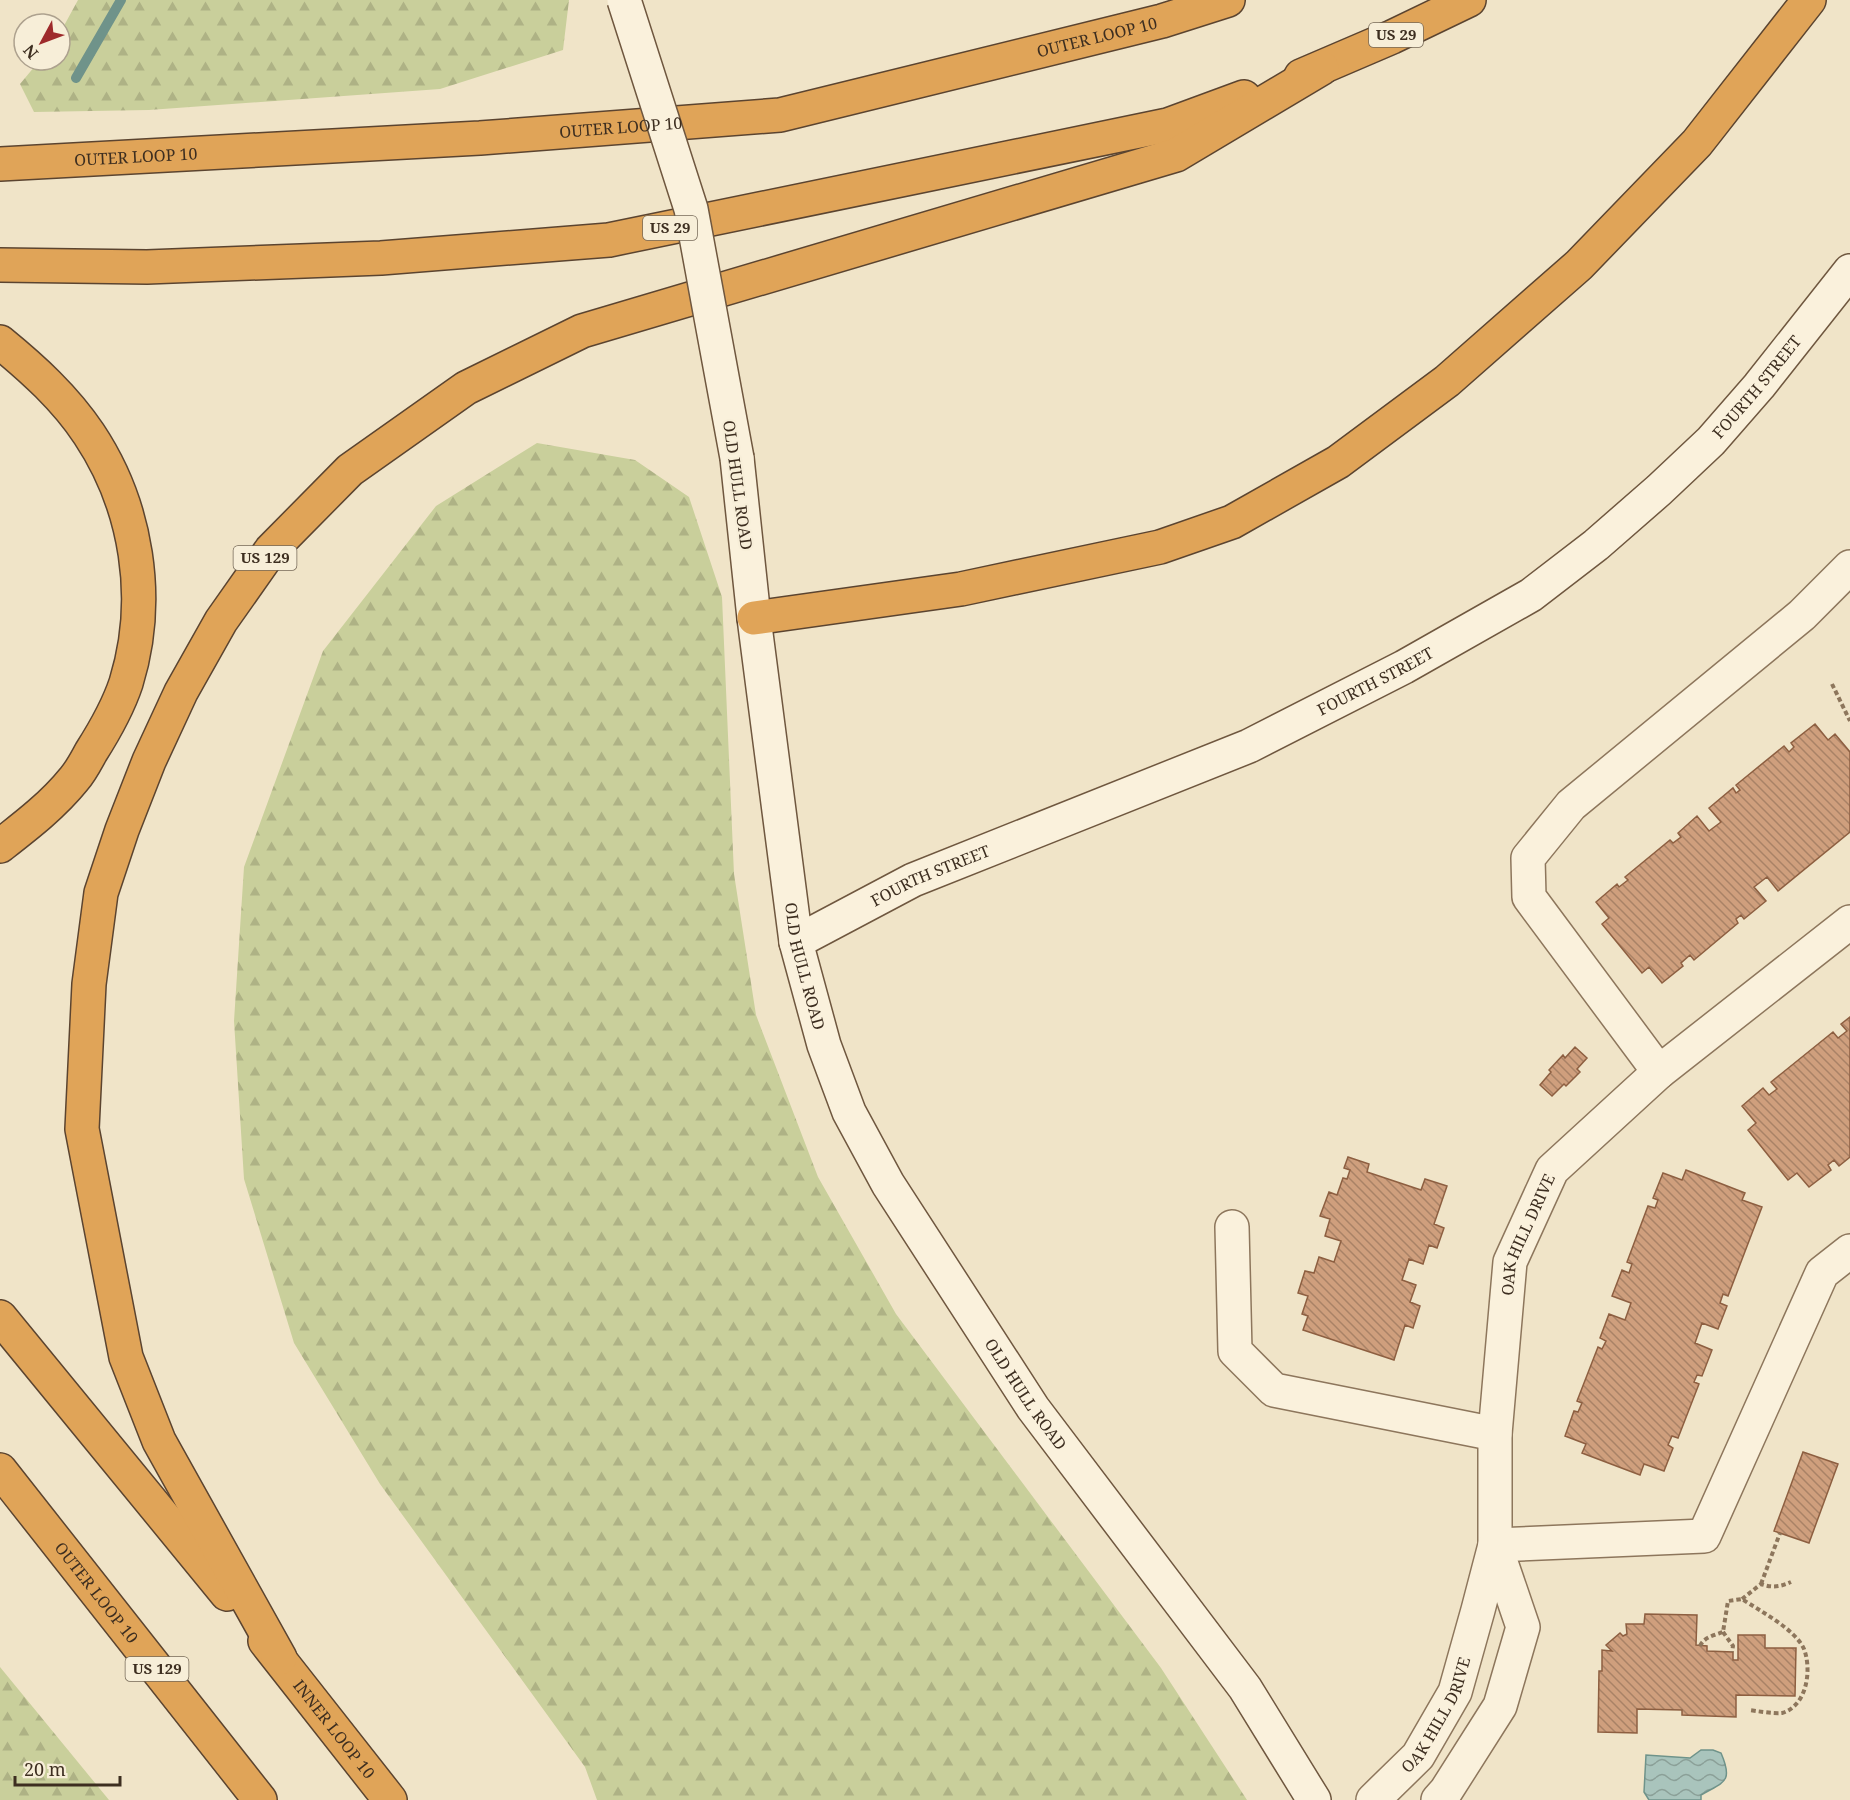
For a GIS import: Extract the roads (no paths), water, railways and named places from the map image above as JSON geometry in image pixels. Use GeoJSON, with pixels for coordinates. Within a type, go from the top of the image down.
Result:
{"type":"FeatureCollection","features":[{"type":"Feature","properties":{"kind":"highway","name":"OUTER LOOP 10"},"geometry":{"type":"LineString","coordinates":[[0,164],[480,138],[780,115],[1162,21],[1228,0]]}},
{"type":"Feature","properties":{"kind":"highway","name":"US 29"},"geometry":{"type":"LineString","coordinates":[[0,265],[147,267],[381,258],[609,240],[1168,125],[1322,68],[1469,0]]}},
{"type":"Feature","properties":{"kind":"highway"},"geometry":{"type":"LineString","coordinates":[[754,618],[961,589],[1160,547],[1232,522],[1338,462],[1447,381],[1579,265],[1697,143],[1809,0]]}},
{"type":"Feature","properties":{"kind":"highway","name":"US 129"},"geometry":{"type":"LineString","coordinates":[[280,1658],[159,1441],[126,1357],[82,1129],[89,984],[101,893],[149,760],[181,692],[221,621],[271,550],[350,470],[466,388],[495,373],[582,331],[1176,155],[1322,68]]}},
{"type":"Feature","properties":{"kind":"highway"},"geometry":{"type":"LineString","coordinates":[[0,342],[27,364],[57,394],[88,433],[113,477],[136,554],[139,604],[126,683],[108,726],[75,778],[40,815],[0,846]]}},
{"type":"Feature","properties":{"kind":"highway"},"geometry":{"type":"LineString","coordinates":[[0,1317],[280,1658]]}},
{"type":"Feature","properties":{"kind":"highway","name":"OUTER LOOP 10"},"geometry":{"type":"LineString","coordinates":[[0,1470],[260,1800]]}},
{"type":"Feature","properties":{"kind":"highway"},"geometry":{"type":"LineString","coordinates":[[0,1478],[53,1538]]}},
{"type":"Feature","properties":{"kind":"highway","name":"INNER LOOP 10"},"geometry":{"type":"LineString","coordinates":[[280,1658],[390,1800]]}},
{"type":"Feature","properties":{"kind":"street","name":"OLD HULL ROAD"},"geometry":{"type":"LineString","coordinates":[[624,0],[691,209],[737,458],[754,618],[796,942],[824,1045],[849,1112],[888,1184],[1034,1408],[1245,1688],[1314,1800]]}},
{"type":"Feature","properties":{"kind":"street","name":"FOURTH STREET"},"geometry":{"type":"LineString","coordinates":[[796,942],[913,880],[1249,746],[1404,667],[1531,595],[1623,521],[1711,441],[1759,386],[1850,271]]}},
{"type":"Feature","properties":{"kind":"street"},"geometry":{"type":"LineString","coordinates":[[1659,1072],[1529,897],[1528,858],[1571,805],[1802,615],[1850,567]]}},
{"type":"Feature","properties":{"kind":"street","name":"OAK HILL DRIVE"},"geometry":{"type":"LineString","coordinates":[[1373,1800],[1418,1756],[1455,1692],[1495,1545],[1495,1434],[1510,1262],[1552,1170],[1659,1072],[1850,922]]}},
{"type":"Feature","properties":{"kind":"street"},"geometry":{"type":"LineString","coordinates":[[1232,1227],[1235,1351],[1274,1390],[1495,1434]]}},
{"type":"Feature","properties":{"kind":"street"},"geometry":{"type":"LineString","coordinates":[[1495,1545],[1704,1536],[1822,1273],[1850,1251]]}},
{"type":"Feature","properties":{"kind":"street","name":"OAK HILL DRIVE"},"geometry":{"type":"LineString","coordinates":[[1438,1800],[1500,1706],[1523,1627],[1495,1545]]}},
{"type":"Feature","properties":{"kind":"water"},"geometry":{"type":"Polygon","coordinates":[[[1701,1750],[1721,1753],[1726,1776],[1720,1784],[1701,1795],[1701,1800],[1649,1800],[1644,1792],[1646,1755],[1690,1758],[1701,1750]]]}},
{"type":"Feature","properties":{"kind":"waterway"},"geometry":{"type":"LineString","coordinates":[[76,78],[121,0]]}}]}
